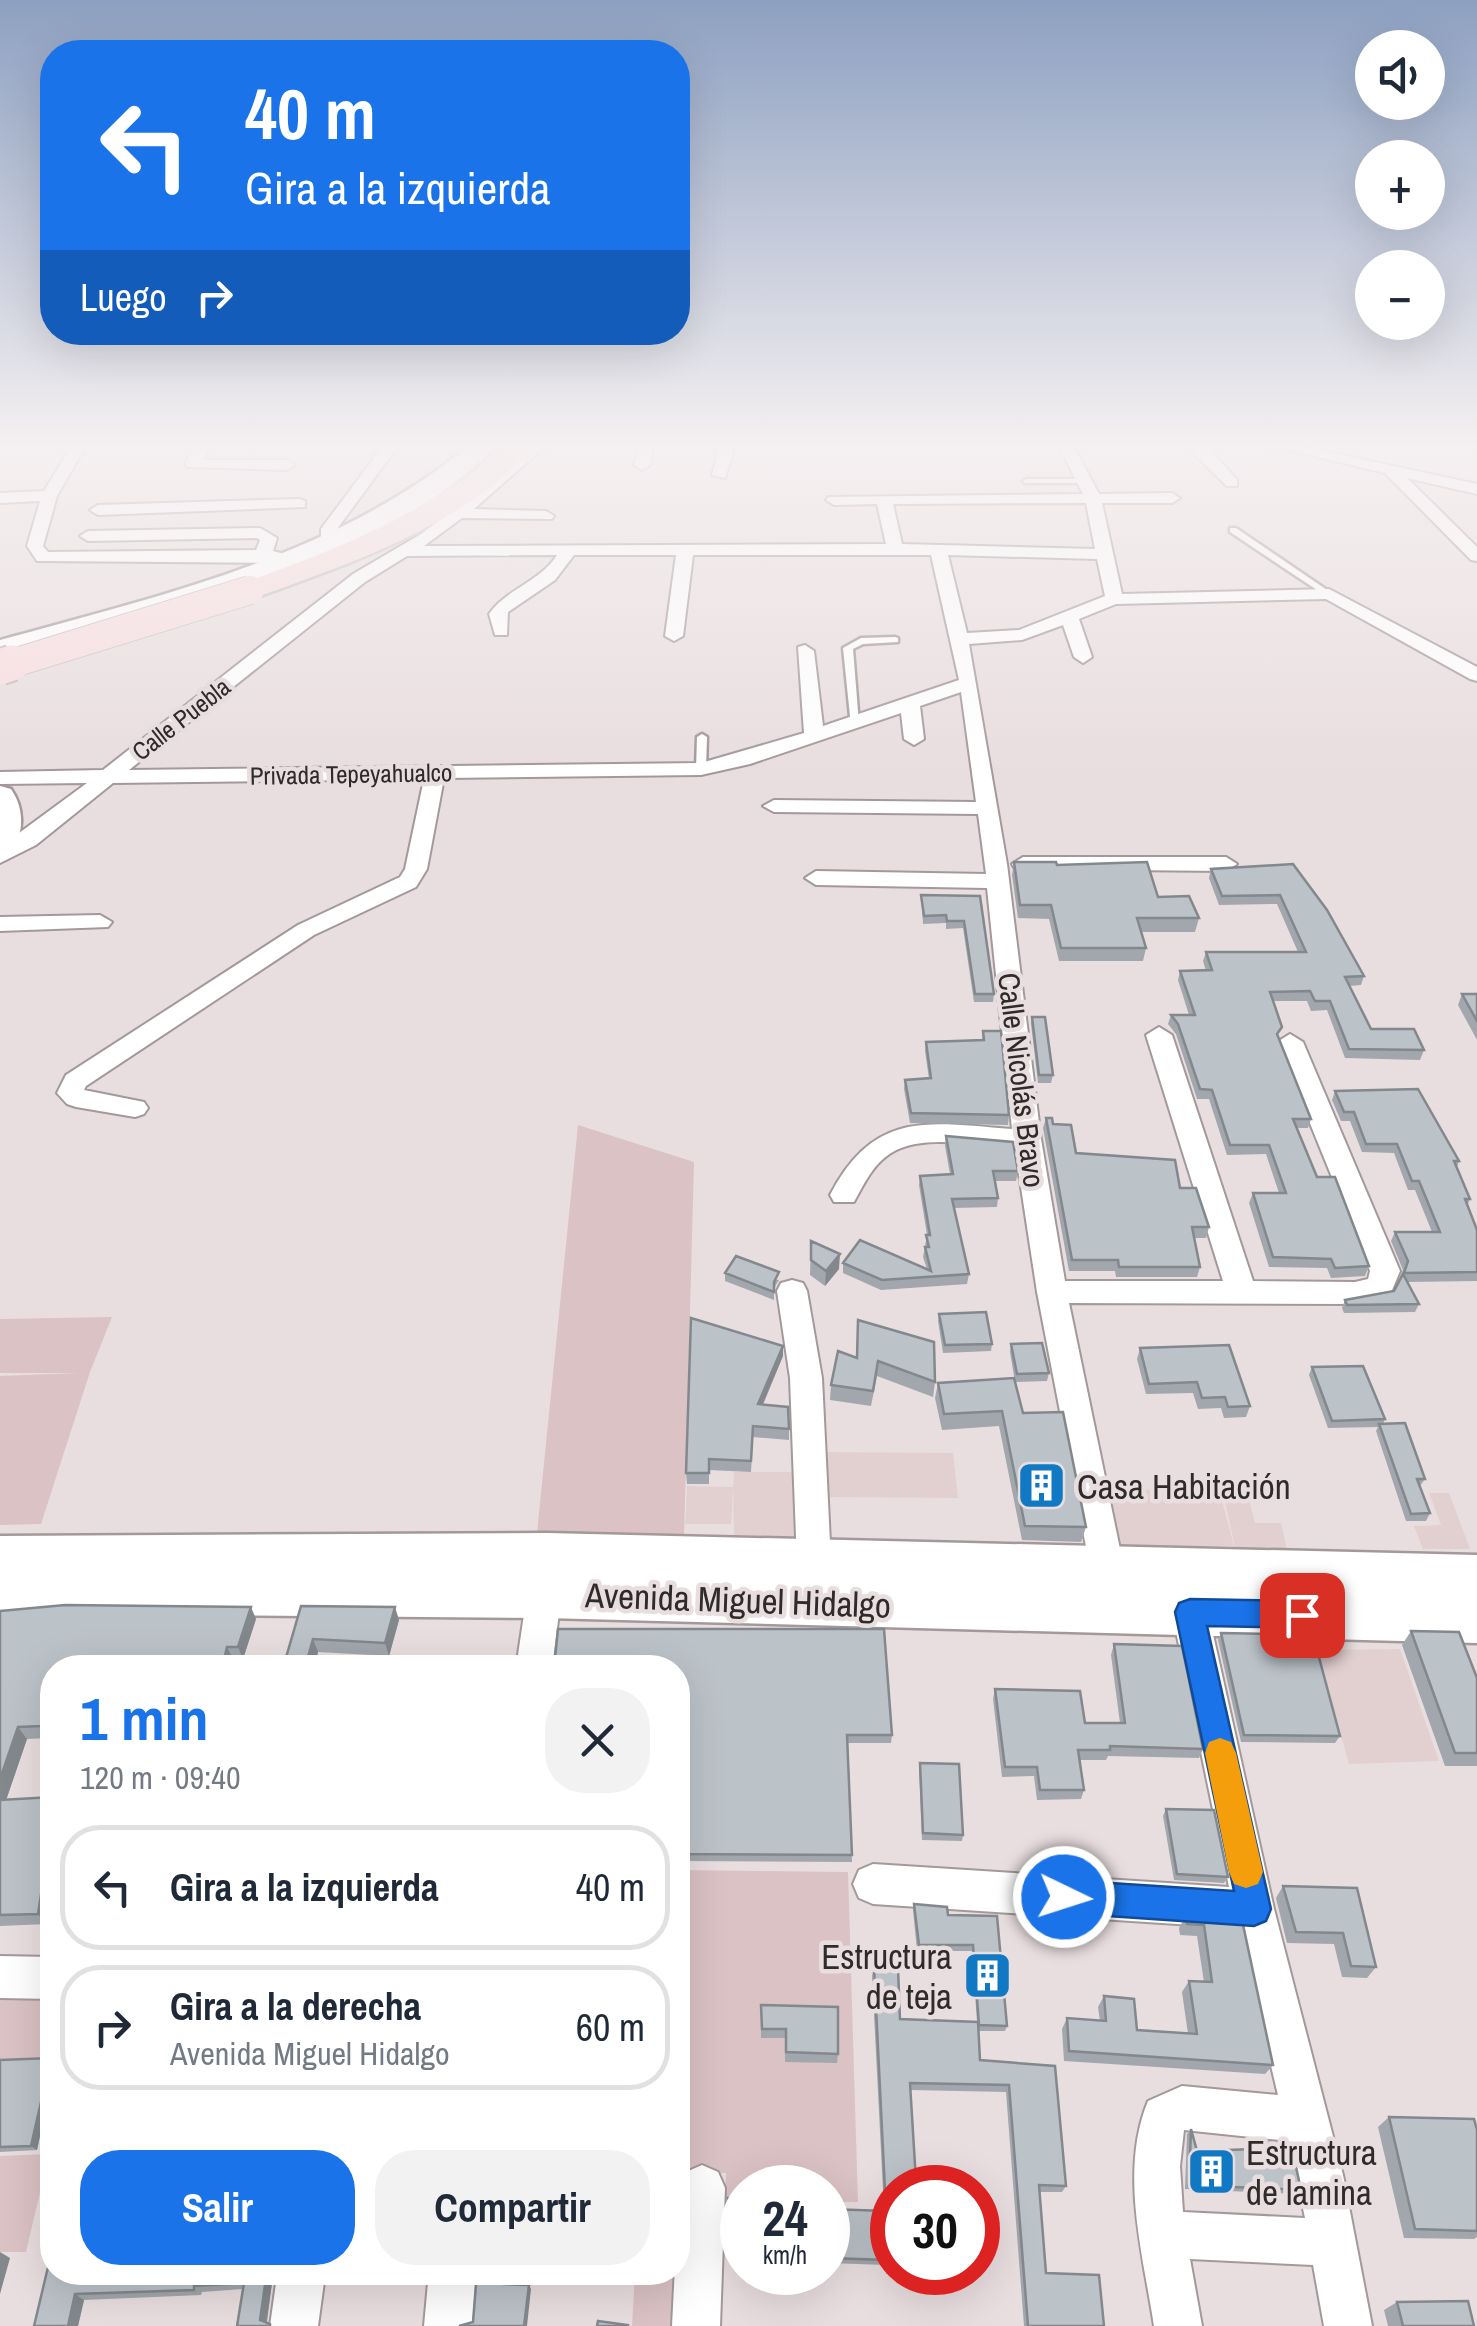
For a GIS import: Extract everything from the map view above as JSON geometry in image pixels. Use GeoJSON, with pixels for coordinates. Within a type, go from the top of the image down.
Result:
{"type":"FeatureCollection","features":[{"type":"Feature","properties":{"kind":"main road"},"geometry":{"type":"LineString","coordinates":[[0,678],[14,654],[312,551]]}},
{"type":"Feature","properties":{"kind":"main road"},"geometry":{"type":"LineString","coordinates":[[14,654],[243,588],[329,551]]}},
{"type":"Feature","properties":{"kind":"main road"},"geometry":{"type":"LineString","coordinates":[[0,667],[357,551]]}},
{"type":"Feature","properties":{"kind":"main road"},"geometry":{"type":"LineString","coordinates":[[14,654],[283,588],[375,551]]}},
{"type":"Feature","properties":{"kind":"main road"},"geometry":{"type":"LineString","coordinates":[[0,845],[7,815],[1,784]]}},
{"type":"Feature","properties":{"kind":"main road","name":"Avenida Miguel Hidalgo"},"geometry":{"type":"LineString","coordinates":[[0,1558],[1370,1596],[1477,1619]]}},
{"type":"Feature","properties":{"kind":"main road","name":"Avenida Miguel Hidalgo"},"geometry":{"type":"LineString","coordinates":[[0,1596],[814,1564],[1112,1591],[1190,1612],[1370,1596],[1477,1578]]}},
{"type":"Feature","properties":{"kind":"street"},"geometry":{"type":"LineString","coordinates":[[39,551],[44,557],[292,558]]}},
{"type":"Feature","properties":{"kind":"street"},"geometry":{"type":"LineString","coordinates":[[262,555],[264,551]]}},
{"type":"Feature","properties":{"kind":"street","name":"Calle Puebla"},"geometry":{"type":"LineString","coordinates":[[0,856],[28,840],[360,578],[402,551]]}},
{"type":"Feature","properties":{"kind":"street"},"geometry":{"type":"LineString","coordinates":[[501,632],[498,614],[502,608],[548,580],[568,551]]}},
{"type":"Feature","properties":{"kind":"street"},"geometry":{"type":"LineString","coordinates":[[674,636],[684,551]]}},
{"type":"Feature","properties":{"kind":"street","name":"Calle Nicolás Bravo"},"geometry":{"type":"LineString","coordinates":[[938,551],[969,683],[997,873],[1027,1139],[1052,1292],[1112,1591]]}},
{"type":"Feature","properties":{"kind":"street"},"geometry":{"type":"LineString","coordinates":[[989,551],[1104,554]]}},
{"type":"Feature","properties":{"kind":"street"},"geometry":{"type":"LineString","coordinates":[[1103,551],[1114,599]]}},
{"type":"Feature","properties":{"kind":"street"},"geometry":{"type":"LineString","coordinates":[[959,639],[1022,634],[1114,599],[1329,594],[1477,675]]}},
{"type":"Feature","properties":{"kind":"street"},"geometry":{"type":"LineString","coordinates":[[1069,616],[1082,657]]}},
{"type":"Feature","properties":{"kind":"street"},"geometry":{"type":"LineString","coordinates":[[805,651],[814,737]]}},
{"type":"Feature","properties":{"kind":"street","name":"Privada Tepeyahualco"},"geometry":{"type":"LineString","coordinates":[[1,784],[109,776],[701,769],[743,760],[969,683]]}},
{"type":"Feature","properties":{"kind":"street"},"geometry":{"type":"LineString","coordinates":[[910,705],[914,739]]}},
{"type":"Feature","properties":{"kind":"street"},"geometry":{"type":"LineString","coordinates":[[135,1108],[76,1098],[70,1093],[75,1080],[306,930],[408,882],[416,869],[435,774]]}},
{"type":"Feature","properties":{"kind":"street"},"geometry":{"type":"LineString","coordinates":[[774,806],[987,808]]}},
{"type":"Feature","properties":{"kind":"street"},"geometry":{"type":"LineString","coordinates":[[816,878],[1226,864]]}},
{"type":"Feature","properties":{"kind":"street"},"geometry":{"type":"LineString","coordinates":[[0,924],[100,922]]}},
{"type":"Feature","properties":{"kind":"street"},"geometry":{"type":"LineString","coordinates":[[1159,1035],[1241,1290]]}},
{"type":"Feature","properties":{"kind":"street"},"geometry":{"type":"LineString","coordinates":[[1052,1292],[1354,1293],[1380,1287],[1385,1271],[1290,1042]]}},
{"type":"Feature","properties":{"kind":"street"},"geometry":{"type":"LineString","coordinates":[[844,1196],[858,1168],[883,1144],[909,1136],[1027,1139]]}},
{"type":"Feature","properties":{"kind":"street"},"geometry":{"type":"LineString","coordinates":[[792,1291],[806,1378],[814,1564]]}},
{"type":"Feature","properties":{"kind":"street"},"geometry":{"type":"LineString","coordinates":[[536,1655],[546,1575]]}},
{"type":"Feature","properties":{"kind":"street"},"geometry":{"type":"LineString","coordinates":[[1190,1612],[1254,1909],[1320,2175],[1348,2326]]}},
{"type":"Feature","properties":{"kind":"street"},"geometry":{"type":"LineString","coordinates":[[873,1884],[1254,1909]]}},
{"type":"Feature","properties":{"kind":"street"},"geometry":{"type":"LineString","coordinates":[[0,1977],[40,1978]]}},
{"type":"Feature","properties":{"kind":"street"},"geometry":{"type":"LineString","coordinates":[[1178,2326],[1164,2234],[1158,2140],[1164,2117],[1182,2108],[1305,2120]]}},
{"type":"Feature","properties":{"kind":"street"},"geometry":{"type":"LineString","coordinates":[[696,2326],[702,2188]]}},
{"type":"Feature","properties":{"kind":"street"},"geometry":{"type":"LineString","coordinates":[[1164,2234],[1331,2243]]}},
{"type":"Feature","properties":{"kind":"street"},"geometry":{"type":"LineString","coordinates":[[294,2326],[300,2285]]}},
{"type":"Feature","properties":{"kind":"street"},"geometry":{"type":"LineString","coordinates":[[448,2326],[452,2285]]}},
{"type":"Feature","properties":{"kind":"lane"},"geometry":{"type":"LineString","coordinates":[[1264,551],[1329,594]]}},
{"type":"Feature","properties":{"kind":"lane"},"geometry":{"type":"LineString","coordinates":[[854,724],[848,648],[862,641],[896,640]]}},
{"type":"Feature","properties":{"kind":"lane"},"geometry":{"type":"LineString","coordinates":[[701,769],[702,737]]}},
{"type":"Feature","properties":{"kind":"shaded area"},"geometry":{"type":"Polygon","coordinates":[[[578,1125],[694,1162],[684,1537],[537,1533],[578,1125]]]}},
{"type":"Feature","properties":{"kind":"shaded area"},"geometry":{"type":"Polygon","coordinates":[[[112,1317],[41,1524],[0,1525],[0,1376],[80,1373],[0,1373],[0,1319],[112,1317]]]}},
{"type":"Feature","properties":{"kind":"shaded area"},"geometry":{"type":"Polygon","coordinates":[[[819,1452],[953,1453],[958,1498],[821,1497],[819,1452]]]}},
{"type":"Feature","properties":{"kind":"shaded area"},"geometry":{"type":"Polygon","coordinates":[[[734,1472],[797,1472],[799,1539],[734,1538],[733,1488],[731,1524],[685,1524],[687,1486],[733,1487],[734,1472]]]}},
{"type":"Feature","properties":{"kind":"shaded area"},"geometry":{"type":"Polygon","coordinates":[[[1219,1489],[1234,1546],[1121,1547],[1109,1490],[1219,1489]]]}},
{"type":"Feature","properties":{"kind":"shaded area"},"geometry":{"type":"Polygon","coordinates":[[[1223,1491],[1247,1491],[1255,1523],[1281,1523],[1287,1549],[1235,1548],[1223,1491]]]}},
{"type":"Feature","properties":{"kind":"shaded area"},"geometry":{"type":"Polygon","coordinates":[[[1429,1493],[1449,1493],[1470,1549],[1423,1549],[1414,1526],[1441,1525],[1429,1493]]]}},
{"type":"Feature","properties":{"kind":"shaded area"},"geometry":{"type":"Polygon","coordinates":[[[1400,1649],[1439,1761],[1349,1764],[1317,1650],[1400,1649]]]}},
{"type":"Feature","properties":{"kind":"shaded area"},"geometry":{"type":"Polygon","coordinates":[[[690,1870],[848,1872],[858,2202],[850,2202],[850,2165],[720,2165],[720,2173],[691,2172],[690,2198],[690,1870]]]}},
{"type":"Feature","properties":{"kind":"shaded area"},"geometry":{"type":"Polygon","coordinates":[[[0,1991],[40,1991],[40,2059],[0,2060],[0,1991]]]}},
{"type":"Feature","properties":{"kind":"shaded area"},"geometry":{"type":"Polygon","coordinates":[[[40,2154],[40,2192],[26,2252],[0,2252],[0,2156],[40,2154]]]}},
{"type":"Feature","properties":{"kind":"shaded area"},"geometry":{"type":"Polygon","coordinates":[[[634,2285],[687,2285],[685,2326],[632,2326],[634,2285]]]}},
{"type":"Feature","properties":{"kind":"building"},"geometry":{"type":"Polygon","coordinates":[[[1014,862],[1147,862],[1158,897],[1189,896],[1199,918],[1137,918],[1146,948],[1061,948],[1051,905],[1020,905],[1014,862]]]}},
{"type":"Feature","properties":{"kind":"building"},"geometry":{"type":"Polygon","coordinates":[[[1293,864],[1327,910],[1364,976],[1345,977],[1371,1029],[1414,1029],[1424,1050],[1349,1049],[1330,1001],[1315,1001],[1310,991],[1270,992],[1282,1027],[1277,1034],[1311,1119],[1293,1119],[1317,1177],[1335,1177],[1369,1266],[1335,1268],[1331,1259],[1273,1257],[1253,1193],[1286,1193],[1269,1145],[1230,1145],[1212,1090],[1200,1089],[1178,1024],[1171,1015],[1195,1015],[1180,971],[1212,970],[1206,952],[1306,952],[1280,895],[1222,896],[1211,869],[1293,864]]]}},
{"type":"Feature","properties":{"kind":"building"},"geometry":{"type":"Polygon","coordinates":[[[921,895],[980,896],[994,994],[975,994],[964,921],[947,921],[946,915],[924,916],[921,895]]]}},
{"type":"Feature","properties":{"kind":"building"},"geometry":{"type":"Polygon","coordinates":[[[1462,994],[1477,994],[1477,1021],[1462,994]]]}},
{"type":"Feature","properties":{"kind":"building"},"geometry":{"type":"Polygon","coordinates":[[[1032,1017],[1045,1017],[1053,1075],[1039,1075],[1032,1017]]]}},
{"type":"Feature","properties":{"kind":"building"},"geometry":{"type":"Polygon","coordinates":[[[983,1031],[1001,1031],[1009,1115],[911,1113],[905,1080],[931,1078],[926,1042],[984,1040],[983,1031]]]}},
{"type":"Feature","properties":{"kind":"building"},"geometry":{"type":"Polygon","coordinates":[[[1418,1089],[1459,1161],[1454,1161],[1470,1199],[1465,1199],[1477,1230],[1477,1272],[1404,1273],[1408,1261],[1395,1232],[1440,1232],[1419,1181],[1412,1181],[1397,1144],[1366,1144],[1354,1112],[1344,1112],[1335,1091],[1418,1089]]]}},
{"type":"Feature","properties":{"kind":"building"},"geometry":{"type":"Polygon","coordinates":[[[1046,1118],[1052,1118],[1053,1124],[1071,1125],[1076,1153],[1175,1160],[1180,1188],[1196,1188],[1209,1227],[1192,1227],[1200,1267],[1119,1267],[1118,1260],[1072,1260],[1046,1118]]]}},
{"type":"Feature","properties":{"kind":"building"},"geometry":{"type":"Polygon","coordinates":[[[946,1136],[1013,1142],[1018,1171],[993,1171],[998,1198],[952,1199],[969,1274],[882,1280],[843,1263],[860,1240],[931,1271],[925,1247],[929,1247],[926,1235],[930,1235],[920,1176],[953,1174],[946,1136]]]}},
{"type":"Feature","properties":{"kind":"building"},"geometry":{"type":"Polygon","coordinates":[[[811,1241],[840,1254],[826,1271],[811,1260],[811,1241]]]}},
{"type":"Feature","properties":{"kind":"building"},"geometry":{"type":"Polygon","coordinates":[[[736,1256],[779,1272],[774,1292],[725,1273],[736,1256]]]}},
{"type":"Feature","properties":{"kind":"building"},"geometry":{"type":"Polygon","coordinates":[[[1403,1274],[1419,1304],[1347,1305],[1345,1300],[1394,1291],[1403,1274]]]}},
{"type":"Feature","properties":{"kind":"building"},"geometry":{"type":"Polygon","coordinates":[[[986,1312],[992,1344],[945,1345],[939,1314],[986,1312]]]}},
{"type":"Feature","properties":{"kind":"building"},"geometry":{"type":"Polygon","coordinates":[[[691,1318],[783,1346],[758,1404],[788,1407],[789,1429],[753,1426],[751,1461],[709,1459],[709,1473],[686,1473],[691,1318]]]}},
{"type":"Feature","properties":{"kind":"building"},"geometry":{"type":"Polygon","coordinates":[[[858,1320],[934,1342],[935,1382],[878,1361],[873,1391],[831,1385],[838,1351],[857,1358],[858,1320]]]}},
{"type":"Feature","properties":{"kind":"building"},"geometry":{"type":"Polygon","coordinates":[[[1042,1343],[1049,1373],[1017,1374],[1011,1344],[1042,1343]]]}},
{"type":"Feature","properties":{"kind":"building"},"geometry":{"type":"Polygon","coordinates":[[[1229,1345],[1250,1406],[1228,1407],[1225,1397],[1202,1398],[1197,1382],[1149,1384],[1140,1348],[1229,1345]]]}},
{"type":"Feature","properties":{"kind":"building"},"geometry":{"type":"Polygon","coordinates":[[[1363,1366],[1385,1419],[1332,1421],[1312,1367],[1363,1366]]]}},
{"type":"Feature","properties":{"kind":"building"},"geometry":{"type":"Polygon","coordinates":[[[1014,1378],[1023,1413],[1063,1412],[1086,1527],[1025,1526],[1002,1411],[944,1414],[938,1383],[1014,1378]]]}},
{"type":"Feature","properties":{"kind":"building"},"geometry":{"type":"Polygon","coordinates":[[[1405,1423],[1425,1479],[1417,1479],[1430,1513],[1411,1514],[1379,1424],[1405,1423]]]}},
{"type":"Feature","properties":{"kind":"building"},"geometry":{"type":"Polygon","coordinates":[[[65,1605],[251,1607],[238,1647],[227,1647],[225,1655],[40,1655],[40,1726],[18,1727],[0,1779],[0,1611],[65,1605]]]}},
{"type":"Feature","properties":{"kind":"building"},"geometry":{"type":"Polygon","coordinates":[[[301,1606],[395,1607],[385,1643],[313,1639],[309,1655],[287,1655],[301,1606]]]}},
{"type":"Feature","properties":{"kind":"building"},"geometry":{"type":"Polygon","coordinates":[[[558,1629],[884,1629],[892,1735],[847,1735],[852,1855],[690,1854],[690,1655],[555,1655],[558,1629]]]}},
{"type":"Feature","properties":{"kind":"building"},"geometry":{"type":"Polygon","coordinates":[[[1411,1631],[1459,1632],[1477,1678],[1477,1753],[1455,1753],[1411,1631]]]}},
{"type":"Feature","properties":{"kind":"building"},"geometry":{"type":"Polygon","coordinates":[[[1221,1633],[1313,1635],[1340,1736],[1244,1735],[1221,1633]]]}},
{"type":"Feature","properties":{"kind":"building"},"geometry":{"type":"Polygon","coordinates":[[[1114,1644],[1182,1646],[1203,1749],[1110,1746],[1110,1750],[1078,1750],[1084,1790],[1040,1790],[1037,1767],[1005,1767],[995,1689],[1080,1691],[1085,1723],[1125,1723],[1114,1644]]]}},
{"type":"Feature","properties":{"kind":"building"},"geometry":{"type":"Polygon","coordinates":[[[920,1763],[959,1764],[963,1835],[923,1833],[920,1763]]]}},
{"type":"Feature","properties":{"kind":"building"},"geometry":{"type":"Polygon","coordinates":[[[40,1798],[38,1914],[0,1915],[0,1800],[40,1798]]]}},
{"type":"Feature","properties":{"kind":"building"},"geometry":{"type":"Polygon","coordinates":[[[1166,1809],[1214,1810],[1228,1877],[1177,1874],[1166,1809]]]}},
{"type":"Feature","properties":{"kind":"building"},"geometry":{"type":"Polygon","coordinates":[[[1283,1886],[1357,1888],[1376,1967],[1351,1966],[1343,1933],[1296,1932],[1283,1886]]]}},
{"type":"Feature","properties":{"kind":"building"},"geometry":{"type":"Polygon","coordinates":[[[914,1904],[947,1907],[948,1915],[997,1916],[1007,2026],[979,2025],[973,1945],[919,1945],[914,1904]]]}},
{"type":"Feature","properties":{"kind":"building"},"geometry":{"type":"Polygon","coordinates":[[[1185,1917],[1242,1920],[1273,2065],[1069,2051],[1067,2018],[1106,2021],[1104,1996],[1134,1999],[1137,2030],[1197,2034],[1189,1981],[1212,1982],[1204,1925],[1187,1924],[1185,1917]]]}},
{"type":"Feature","properties":{"kind":"building"},"geometry":{"type":"Polygon","coordinates":[[[874,1967],[898,1968],[900,2019],[978,2022],[980,2060],[1055,2066],[1066,2186],[1039,2185],[1046,2273],[1099,2275],[1104,2326],[1028,2326],[1009,2085],[910,2083],[915,2165],[884,2165],[874,1967]]]}},
{"type":"Feature","properties":{"kind":"building"},"geometry":{"type":"Polygon","coordinates":[[[761,2005],[838,2007],[838,2054],[786,2052],[786,2029],[762,2029],[761,2005]]]}},
{"type":"Feature","properties":{"kind":"building"},"geometry":{"type":"Polygon","coordinates":[[[40,2058],[40,2106],[31,2146],[0,2147],[0,2060],[40,2058]]]}},
{"type":"Feature","properties":{"kind":"building"},"geometry":{"type":"Polygon","coordinates":[[[1389,2117],[1474,2119],[1477,2231],[1415,2229],[1389,2117]]]}},
{"type":"Feature","properties":{"kind":"building"},"geometry":{"type":"Polygon","coordinates":[[[1191,2129],[1197,2151],[1255,2149],[1254,2142],[1291,2144],[1301,2190],[1189,2185],[1191,2129]]]}},
{"type":"Feature","properties":{"kind":"building"},"geometry":{"type":"Polygon","coordinates":[[[850,2210],[870,2210],[870,2259],[850,2259],[850,2210]]]}},
{"type":"Feature","properties":{"kind":"building"},"geometry":{"type":"Polygon","coordinates":[[[44,2285],[211,2285],[194,2286],[194,2290],[75,2294],[68,2326],[34,2326],[44,2285]]]}},
{"type":"Feature","properties":{"kind":"building"},"geometry":{"type":"Polygon","coordinates":[[[244,2285],[265,2285],[260,2320],[270,2326],[237,2326],[244,2285]]]}},
{"type":"Feature","properties":{"kind":"building"},"geometry":{"type":"Polygon","coordinates":[[[476,2285],[529,2285],[524,2326],[459,2326],[473,2322],[476,2285]]]}},
{"type":"Feature","properties":{"kind":"building"},"geometry":{"type":"Polygon","coordinates":[[[1468,2301],[1474,2326],[1403,2326],[1397,2302],[1468,2301]]]}},
{"type":"Feature","properties":{"kind":"building"},"geometry":{"type":"Polygon","coordinates":[[[598,2321],[628,2325],[628,2326],[597,2326],[598,2321]]]}},
{"type":"Feature","properties":{"kind":"slow traffic"},"geometry":{"type":"LineString","coordinates":[[1220,1753],[1246,1872]]}},
{"type":"Feature","properties":{"kind":"place","name":"Casa Habitación"},"geometry":{"type":"Point","coordinates":[1042,1486]}},
{"type":"Feature","properties":{"kind":"place","name":"Estructura de teja"},"geometry":{"type":"Point","coordinates":[987,1976]}},
{"type":"Feature","properties":{"kind":"place","name":"Estructura de lamina"},"geometry":{"type":"Point","coordinates":[1211,2172]}},
{"type":"Feature","properties":{"kind":"route"},"geometry":{"type":"LineString","coordinates":[[1064,1897],[1254,1909],[1190,1612],[1302,1615]]}}]}
